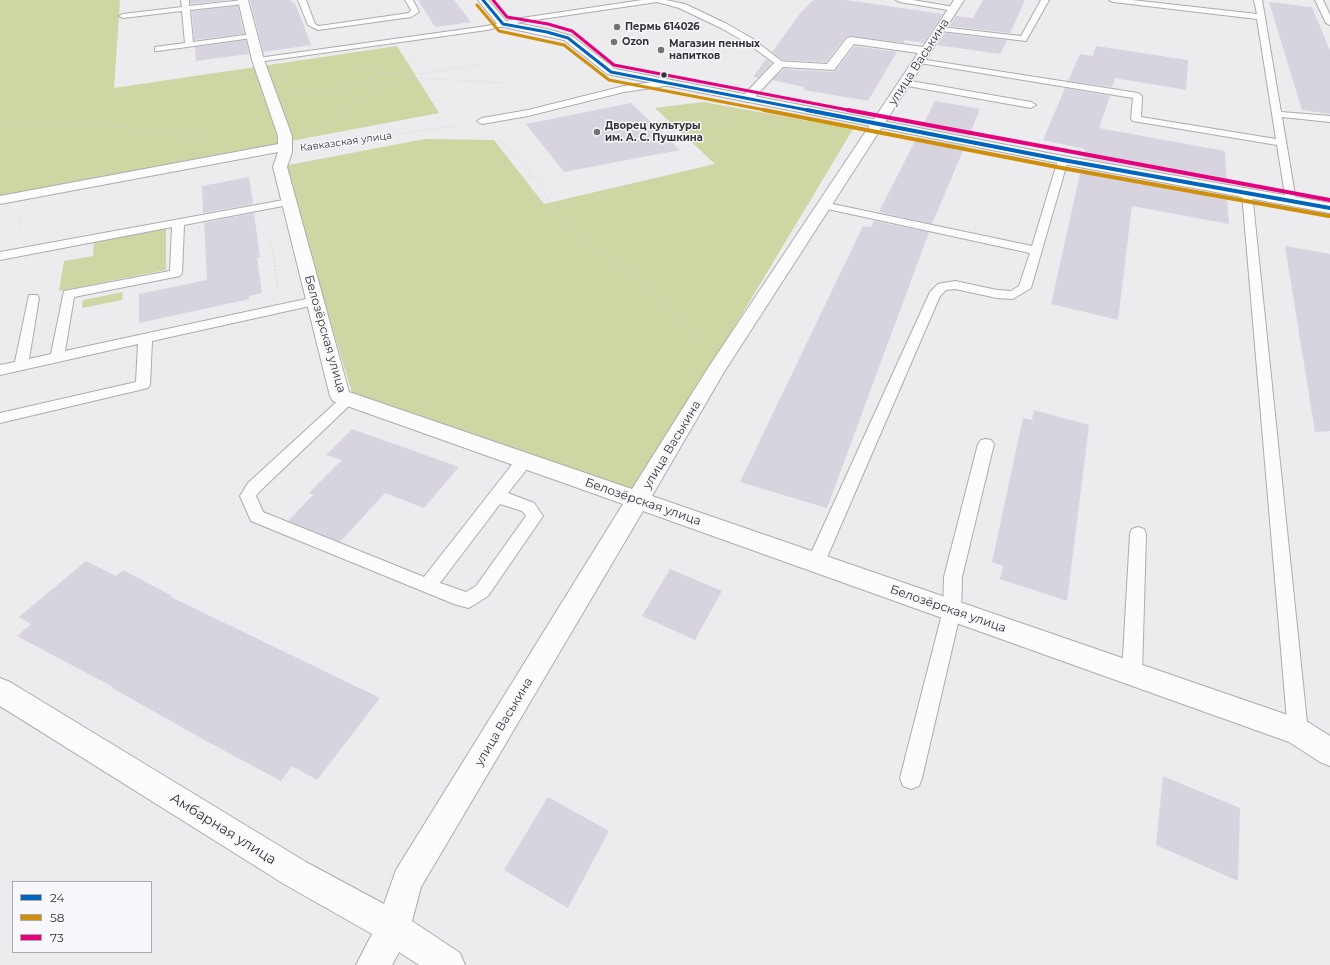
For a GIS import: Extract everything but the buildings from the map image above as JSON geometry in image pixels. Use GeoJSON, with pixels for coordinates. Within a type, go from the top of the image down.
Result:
{"type":"FeatureCollection","features":[{"type":"Feature","properties":{"kind":"street"},"geometry":{"type":"LineString","coordinates":[[483,0],[503,24],[547,32],[568,38],[611,72],[880,123],[1063,160],[1330,208]]}},
{"type":"Feature","properties":{"kind":"street","name":"Белозёрская улица"},"geometry":{"type":"LineString","coordinates":[[244,1],[258,60],[288,148],[280,167],[340,396],[1298,732],[1330,752]]}},
{"type":"Feature","properties":{"kind":"street","name":"улица Васькина"},"geometry":{"type":"LineString","coordinates":[[373,965],[394,928],[407,881],[715,372],[823,205],[880,123],[957,4]]}},
{"type":"Feature","properties":{"kind":"street"},"geometry":{"type":"LineString","coordinates":[[747,98],[780,63],[830,68],[851,40],[923,56]]}},
{"type":"Feature","properties":{"kind":"street","name":"Кавказская улица"},"geometry":{"type":"LineString","coordinates":[[0,200],[288,148]]}},
{"type":"Feature","properties":{"kind":"street","name":"Амбарная улица"},"geometry":{"type":"LineString","coordinates":[[0,691],[295,873],[394,928],[448,965]]}},
{"type":"Feature","properties":{"kind":"lane"},"geometry":{"type":"LineString","coordinates":[[185,0],[189,45]]}},
{"type":"Feature","properties":{"kind":"lane"},"geometry":{"type":"LineString","coordinates":[[302,0],[314,27],[323,28],[368,24],[405,16],[416,12],[408,0]]}},
{"type":"Feature","properties":{"kind":"lane"},"geometry":{"type":"LineString","coordinates":[[258,60],[377,40],[487,28],[503,24],[657,0],[672,3],[694,11],[724,26],[750,41],[780,63]]}},
{"type":"Feature","properties":{"kind":"lane"},"geometry":{"type":"LineString","coordinates":[[672,3],[690,0]]}},
{"type":"Feature","properties":{"kind":"lane"},"geometry":{"type":"LineString","coordinates":[[900,0],[957,4]]}},
{"type":"Feature","properties":{"kind":"lane"},"geometry":{"type":"LineString","coordinates":[[941,29],[1023,39],[1045,0]]}},
{"type":"Feature","properties":{"kind":"lane"},"geometry":{"type":"LineString","coordinates":[[1113,0],[1260,17]]}},
{"type":"Feature","properties":{"kind":"lane"},"geometry":{"type":"LineString","coordinates":[[1258,0],[1291,201]]}},
{"type":"Feature","properties":{"kind":"lane"},"geometry":{"type":"LineString","coordinates":[[1319,0],[1330,23]]}},
{"type":"Feature","properties":{"kind":"lane"},"geometry":{"type":"LineString","coordinates":[[123,16],[186,10],[244,1]]}},
{"type":"Feature","properties":{"kind":"lane"},"geometry":{"type":"LineString","coordinates":[[158,49],[252,36]]}},
{"type":"Feature","properties":{"kind":"lane"},"geometry":{"type":"LineString","coordinates":[[923,56],[1138,96],[1136,119],[1281,143]]}},
{"type":"Feature","properties":{"kind":"lane"},"geometry":{"type":"LineString","coordinates":[[482,121],[528,113],[624,88],[668,83]]}},
{"type":"Feature","properties":{"kind":"lane"},"geometry":{"type":"LineString","coordinates":[[905,83],[1031,105]]}},
{"type":"Feature","properties":{"kind":"lane"},"geometry":{"type":"LineString","coordinates":[[1277,114],[1330,119]]}},
{"type":"Feature","properties":{"kind":"lane"},"geometry":{"type":"LineString","coordinates":[[816,562],[934,295],[942,287],[955,285],[997,294],[1013,295],[1025,288],[1063,160]]}},
{"type":"Feature","properties":{"kind":"lane"},"geometry":{"type":"LineString","coordinates":[[1247,193],[1298,732]]}},
{"type":"Feature","properties":{"kind":"lane"},"geometry":{"type":"LineString","coordinates":[[0,256],[289,202]]}},
{"type":"Feature","properties":{"kind":"lane"},"geometry":{"type":"LineString","coordinates":[[823,205],[1037,251]]}},
{"type":"Feature","properties":{"kind":"lane"},"geometry":{"type":"LineString","coordinates":[[57,357],[68,294],[176,273],[178,222]]}},
{"type":"Feature","properties":{"kind":"lane"},"geometry":{"type":"LineString","coordinates":[[21,365],[33,298]]}},
{"type":"Feature","properties":{"kind":"lane"},"geometry":{"type":"LineString","coordinates":[[0,370],[315,301]]}},
{"type":"Feature","properties":{"kind":"lane"},"geometry":{"type":"LineString","coordinates":[[0,418],[143,385],[145,338]]}},
{"type":"Feature","properties":{"kind":"lane"},"geometry":{"type":"LineString","coordinates":[[348,399],[254,487],[248,496],[257,516],[464,600],[476,597],[482,591],[535,516],[528,508],[497,496]]}},
{"type":"Feature","properties":{"kind":"lane"},"geometry":{"type":"LineString","coordinates":[[911,778],[952,610],[953,577],[986,444]]}},
{"type":"Feature","properties":{"kind":"lane"},"geometry":{"type":"LineString","coordinates":[[427,586],[524,461]]}},
{"type":"Feature","properties":{"kind":"lane"},"geometry":{"type":"LineString","coordinates":[[1132,674],[1138,534]]}},
{"type":"Feature","properties":{"kind":"path"},"geometry":{"type":"LineString","coordinates":[[403,77],[488,63]]}},
{"type":"Feature","properties":{"kind":"path"},"geometry":{"type":"LineString","coordinates":[[368,83],[373,77],[383,74],[394,74],[403,77],[504,83]]}},
{"type":"Feature","properties":{"kind":"path"},"geometry":{"type":"LineString","coordinates":[[272,100],[368,83],[376,86],[394,85],[403,80],[403,77]]}},
{"type":"Feature","properties":{"kind":"path"},"geometry":{"type":"LineString","coordinates":[[288,148],[376,86]]}},
{"type":"Feature","properties":{"kind":"path"},"geometry":{"type":"LineString","coordinates":[[482,121],[538,182],[562,220],[678,312],[715,372]]}},
{"type":"Feature","properties":{"kind":"path","name":"Кавказская улица"},"geometry":{"type":"LineString","coordinates":[[288,148],[482,121]]}},
{"type":"Feature","properties":{"kind":"path"},"geometry":{"type":"LineString","coordinates":[[0,123],[98,125],[207,138]]}},
{"type":"Feature","properties":{"kind":"green space"},"geometry":{"type":"Polygon","coordinates":[[[0,0],[120,0],[114,88],[397,46],[439,113],[0,196],[0,0]]]}},
{"type":"Feature","properties":{"kind":"green space"},"geometry":{"type":"Polygon","coordinates":[[[703,102],[853,129],[633,496],[354,399],[283,166],[425,139],[494,140],[544,204],[715,164],[655,108],[703,102]]]}},
{"type":"Feature","properties":{"kind":"green space"},"geometry":{"type":"Polygon","coordinates":[[[166,228],[166,270],[59,291],[64,261],[93,256],[94,241],[166,228]]]}},
{"type":"Feature","properties":{"kind":"green space"},"geometry":{"type":"Polygon","coordinates":[[[123,292],[122,300],[82,308],[83,300],[123,292]]]}},
{"type":"Feature","properties":{"kind":"transit line","name":"24"},"geometry":{"type":"LineString","coordinates":[[483,0],[503,24],[547,32],[568,38],[611,72],[1063,160],[1330,208]]}},
{"type":"Feature","properties":{"kind":"transit line","name":"73"},"geometry":{"type":"LineString","coordinates":[[493,0],[507,17],[548,24],[572,31],[614,65],[1065,152],[1330,200]]}},
{"type":"Feature","properties":{"kind":"transit line","name":"58"},"geometry":{"type":"LineString","coordinates":[[477,5],[499,31],[564,45],[609,80],[1062,168],[1329,216]]}},
{"type":"Feature","properties":{"kind":"place","name":"Пермь 614026"},"geometry":{"type":"Point","coordinates":[617,27]}},
{"type":"Feature","properties":{"kind":"place","name":"Ozon"},"geometry":{"type":"Point","coordinates":[614,42]}},
{"type":"Feature","properties":{"kind":"place","name":"Магазин пенных напитков"},"geometry":{"type":"Point","coordinates":[661,50]}},
{"type":"Feature","properties":{"kind":"place","name":"Дворец культуры им. А. С. Пушкина"},"geometry":{"type":"Point","coordinates":[597,132]}}]}
